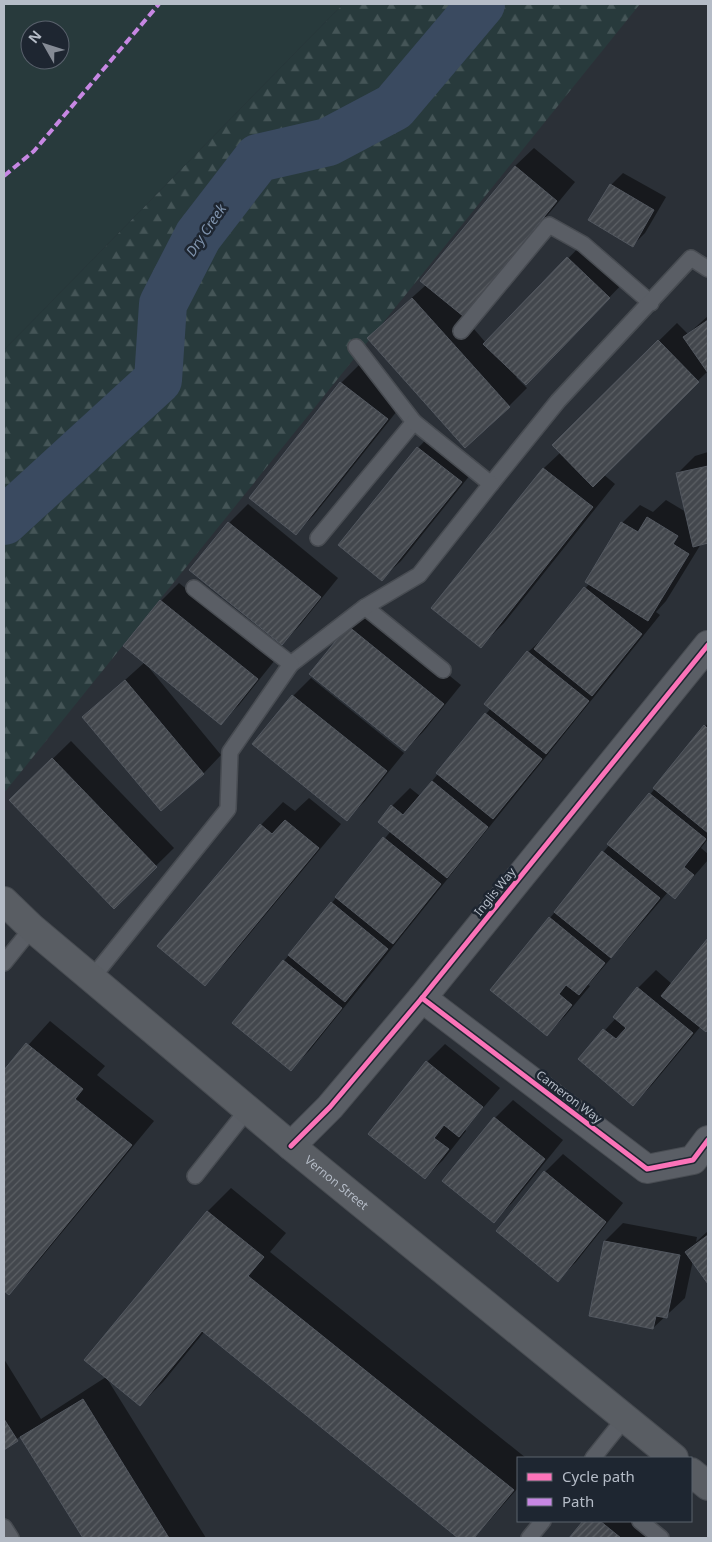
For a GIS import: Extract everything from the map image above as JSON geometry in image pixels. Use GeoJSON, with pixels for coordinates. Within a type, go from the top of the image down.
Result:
{"type":"FeatureCollection","features":[{"type":"Feature","properties":{"kind":"main road","name":"Vernon Street"},"geometry":{"type":"LineString","coordinates":[[4,901],[32,928],[291,1146],[673,1457]]}},
{"type":"Feature","properties":{"kind":"main road"},"geometry":{"type":"LineString","coordinates":[[692,1473],[708,1486]]}},
{"type":"Feature","properties":{"kind":"street","name":"Inglis Way"},"geometry":{"type":"LineString","coordinates":[[291,1146],[330,1107],[422,998],[708,645]]}},
{"type":"Feature","properties":{"kind":"street","name":"Cameron Way"},"geometry":{"type":"LineString","coordinates":[[422,998],[647,1169],[693,1160],[708,1140]]}},
{"type":"Feature","properties":{"kind":"lane"},"geometry":{"type":"LineString","coordinates":[[461,331],[550,225],[583,244],[651,303]]}},
{"type":"Feature","properties":{"kind":"lane"},"geometry":{"type":"LineString","coordinates":[[92,978],[228,808],[230,752],[291,664],[365,607],[419,575],[558,401],[691,258],[708,269]]}},
{"type":"Feature","properties":{"kind":"lane"},"geometry":{"type":"LineString","coordinates":[[356,347],[414,422],[491,484]]}},
{"type":"Feature","properties":{"kind":"lane"},"geometry":{"type":"LineString","coordinates":[[318,538],[414,422]]}},
{"type":"Feature","properties":{"kind":"lane"},"geometry":{"type":"LineString","coordinates":[[194,588],[291,664]]}},
{"type":"Feature","properties":{"kind":"lane"},"geometry":{"type":"LineString","coordinates":[[365,607],[443,670]]}},
{"type":"Feature","properties":{"kind":"lane"},"geometry":{"type":"LineString","coordinates":[[4,963],[32,928]]}},
{"type":"Feature","properties":{"kind":"lane"},"geometry":{"type":"LineString","coordinates":[[195,1176],[248,1109]]}},
{"type":"Feature","properties":{"kind":"lane"},"geometry":{"type":"LineString","coordinates":[[594,1457],[624,1418]]}},
{"type":"Feature","properties":{"kind":"lane"},"geometry":{"type":"LineString","coordinates":[[529,1538],[542,1522]]}},
{"type":"Feature","properties":{"kind":"lane"},"geometry":{"type":"LineString","coordinates":[[641,1522],[661,1538]]}},
{"type":"Feature","properties":{"kind":"lane"},"geometry":{"type":"LineString","coordinates":[[4,1527],[11,1538]]}},
{"type":"Feature","properties":{"kind":"green space"},"geometry":{"type":"Polygon","coordinates":[[[4,4],[343,4],[4,350],[4,4]]]}},
{"type":"Feature","properties":{"kind":"green space"},"geometry":{"type":"Polygon","coordinates":[[[343,4],[640,4],[4,793],[4,350],[343,4]]]}},
{"type":"Feature","properties":{"kind":"building"},"geometry":{"type":"Polygon","coordinates":[[[515,166],[557,201],[463,316],[420,281],[515,166]]]}},
{"type":"Feature","properties":{"kind":"building"},"geometry":{"type":"Polygon","coordinates":[[[610,184],[654,210],[633,247],[588,220],[610,184]]]}},
{"type":"Feature","properties":{"kind":"building"},"geometry":{"type":"Polygon","coordinates":[[[567,257],[610,298],[526,385],[483,344],[567,257]]]}},
{"type":"Feature","properties":{"kind":"building"},"geometry":{"type":"Polygon","coordinates":[[[412,298],[510,407],[465,448],[367,338],[412,298]]]}},
{"type":"Feature","properties":{"kind":"building"},"geometry":{"type":"Polygon","coordinates":[[[708,320],[708,373],[683,337],[708,320]]]}},
{"type":"Feature","properties":{"kind":"building"},"geometry":{"type":"Polygon","coordinates":[[[658,340],[699,382],[593,487],[552,445],[658,340]]]}},
{"type":"Feature","properties":{"kind":"building"},"geometry":{"type":"Polygon","coordinates":[[[340,382],[388,419],[296,535],[249,498],[340,382]]]}},
{"type":"Feature","properties":{"kind":"building"},"geometry":{"type":"Polygon","coordinates":[[[417,447],[462,482],[382,581],[338,545],[417,447]]]}},
{"type":"Feature","properties":{"kind":"building"},"geometry":{"type":"Polygon","coordinates":[[[708,466],[708,543],[693,547],[676,473],[708,466]]]}},
{"type":"Feature","properties":{"kind":"building"},"geometry":{"type":"Polygon","coordinates":[[[543,468],[593,507],[481,648],[431,608],[543,468]]]}},
{"type":"Feature","properties":{"kind":"building"},"geometry":{"type":"Polygon","coordinates":[[[647,517],[678,536],[673,544],[689,554],[648,621],[585,582],[621,522],[638,532],[647,517]]]}},
{"type":"Feature","properties":{"kind":"building"},"geometry":{"type":"Polygon","coordinates":[[[228,522],[321,597],[282,645],[189,570],[228,522]]]}},
{"type":"Feature","properties":{"kind":"building"},"geometry":{"type":"Polygon","coordinates":[[[584,587],[642,634],[592,696],[534,649],[584,587]]]}},
{"type":"Feature","properties":{"kind":"building"},"geometry":{"type":"Polygon","coordinates":[[[160,600],[258,679],[221,725],[123,646],[160,600]]]}},
{"type":"Feature","properties":{"kind":"building"},"geometry":{"type":"Polygon","coordinates":[[[348,626],[444,704],[405,751],[309,674],[348,626]]]}},
{"type":"Feature","properties":{"kind":"building"},"geometry":{"type":"Polygon","coordinates":[[[527,651],[589,701],[546,754],[484,704],[527,651]]]}},
{"type":"Feature","properties":{"kind":"building"},"geometry":{"type":"Polygon","coordinates":[[[125,680],[204,774],[161,811],[82,717],[125,680]]]}},
{"type":"Feature","properties":{"kind":"building"},"geometry":{"type":"Polygon","coordinates":[[[292,695],[387,771],[347,821],[252,744],[292,695]]]}},
{"type":"Feature","properties":{"kind":"building"},"geometry":{"type":"Polygon","coordinates":[[[485,713],[542,759],[493,819],[436,773],[485,713]]]}},
{"type":"Feature","properties":{"kind":"building"},"geometry":{"type":"Polygon","coordinates":[[[704,725],[708,729],[708,833],[653,788],[704,725]]]}},
{"type":"Feature","properties":{"kind":"building"},"geometry":{"type":"Polygon","coordinates":[[[52,758],[157,867],[114,909],[9,800],[52,758]]]}},
{"type":"Feature","properties":{"kind":"building"},"geometry":{"type":"Polygon","coordinates":[[[432,781],[488,827],[447,878],[378,822],[391,805],[403,815],[432,781]]]}},
{"type":"Feature","properties":{"kind":"building"},"geometry":{"type":"Polygon","coordinates":[[[649,793],[706,839],[684,867],[694,875],[675,899],[607,844],[649,793]]]}},
{"type":"Feature","properties":{"kind":"building"},"geometry":{"type":"Polygon","coordinates":[[[285,820],[319,848],[205,986],[157,946],[260,824],[272,834],[285,820]]]}},
{"type":"Feature","properties":{"kind":"building"},"geometry":{"type":"Polygon","coordinates":[[[383,837],[441,884],[393,944],[335,897],[383,837]]]}},
{"type":"Feature","properties":{"kind":"building"},"geometry":{"type":"Polygon","coordinates":[[[602,851],[660,898],[611,958],[554,912],[602,851]]]}},
{"type":"Feature","properties":{"kind":"building"},"geometry":{"type":"Polygon","coordinates":[[[331,902],[388,949],[345,1002],[288,955],[331,902]]]}},
{"type":"Feature","properties":{"kind":"building"},"geometry":{"type":"Polygon","coordinates":[[[549,917],[605,963],[579,995],[566,985],[559,994],[572,1005],[547,1036],[490,990],[549,917]]]}},
{"type":"Feature","properties":{"kind":"building"},"geometry":{"type":"Polygon","coordinates":[[[708,938],[708,1029],[706,1032],[661,996],[708,938]]]}},
{"type":"Feature","properties":{"kind":"building"},"geometry":{"type":"Polygon","coordinates":[[[283,960],[342,1008],[291,1071],[232,1023],[283,960]]]}},
{"type":"Feature","properties":{"kind":"building"},"geometry":{"type":"Polygon","coordinates":[[[637,987],[693,1033],[633,1106],[578,1059],[603,1029],[616,1039],[626,1028],[613,1017],[637,987]]]}},
{"type":"Feature","properties":{"kind":"building"},"geometry":{"type":"Polygon","coordinates":[[[26,1043],[83,1089],[75,1099],[132,1145],[9,1295],[4,1291],[4,1070],[26,1043]]]}},
{"type":"Feature","properties":{"kind":"building"},"geometry":{"type":"Polygon","coordinates":[[[426,1061],[483,1107],[459,1137],[444,1125],[434,1138],[449,1149],[425,1179],[368,1134],[426,1061]]]}},
{"type":"Feature","properties":{"kind":"building"},"geometry":{"type":"Polygon","coordinates":[[[494,1117],[545,1159],[494,1223],[442,1181],[494,1117]]]}},
{"type":"Feature","properties":{"kind":"building"},"geometry":{"type":"Polygon","coordinates":[[[544,1171],[606,1222],[558,1282],[496,1231],[544,1171]]]}},
{"type":"Feature","properties":{"kind":"building"},"geometry":{"type":"Polygon","coordinates":[[[207,1211],[264,1257],[248,1276],[514,1490],[474,1538],[458,1538],[202,1331],[140,1406],[84,1360],[207,1211]]]}},
{"type":"Feature","properties":{"kind":"building"},"geometry":{"type":"Polygon","coordinates":[[[708,1235],[708,1284],[685,1252],[708,1235]]]}},
{"type":"Feature","properties":{"kind":"building"},"geometry":{"type":"Polygon","coordinates":[[[604,1241],[680,1255],[667,1318],[656,1316],[653,1329],[589,1316],[604,1241]]]}},
{"type":"Feature","properties":{"kind":"building"},"geometry":{"type":"Polygon","coordinates":[[[83,1399],[169,1538],[83,1538],[20,1437],[83,1399]]]}},
{"type":"Feature","properties":{"kind":"building"},"geometry":{"type":"Polygon","coordinates":[[[4,1419],[18,1441],[4,1450],[4,1419]]]}},
{"type":"Feature","properties":{"kind":"building"},"geometry":{"type":"Polygon","coordinates":[[[582,1522],[601,1522],[621,1538],[569,1538],[582,1522]]]}},
{"type":"Feature","properties":{"kind":"waterway","name":"Dry Creek"},"geometry":{"type":"LineString","coordinates":[[4,521],[158,380],[163,304],[198,236],[258,158],[328,142],[394,107],[481,4]]}},
{"type":"Feature","properties":{"kind":"marked path"},"geometry":{"type":"LineString","coordinates":[[4,176],[34,151],[159,4]]}},
{"type":"Feature","properties":{"kind":"cycle path"},"geometry":{"type":"LineString","coordinates":[[291,1146],[330,1107],[422,998],[708,645]]}},
{"type":"Feature","properties":{"kind":"cycle path"},"geometry":{"type":"LineString","coordinates":[[422,998],[647,1169],[693,1160],[708,1140]]}}]}
